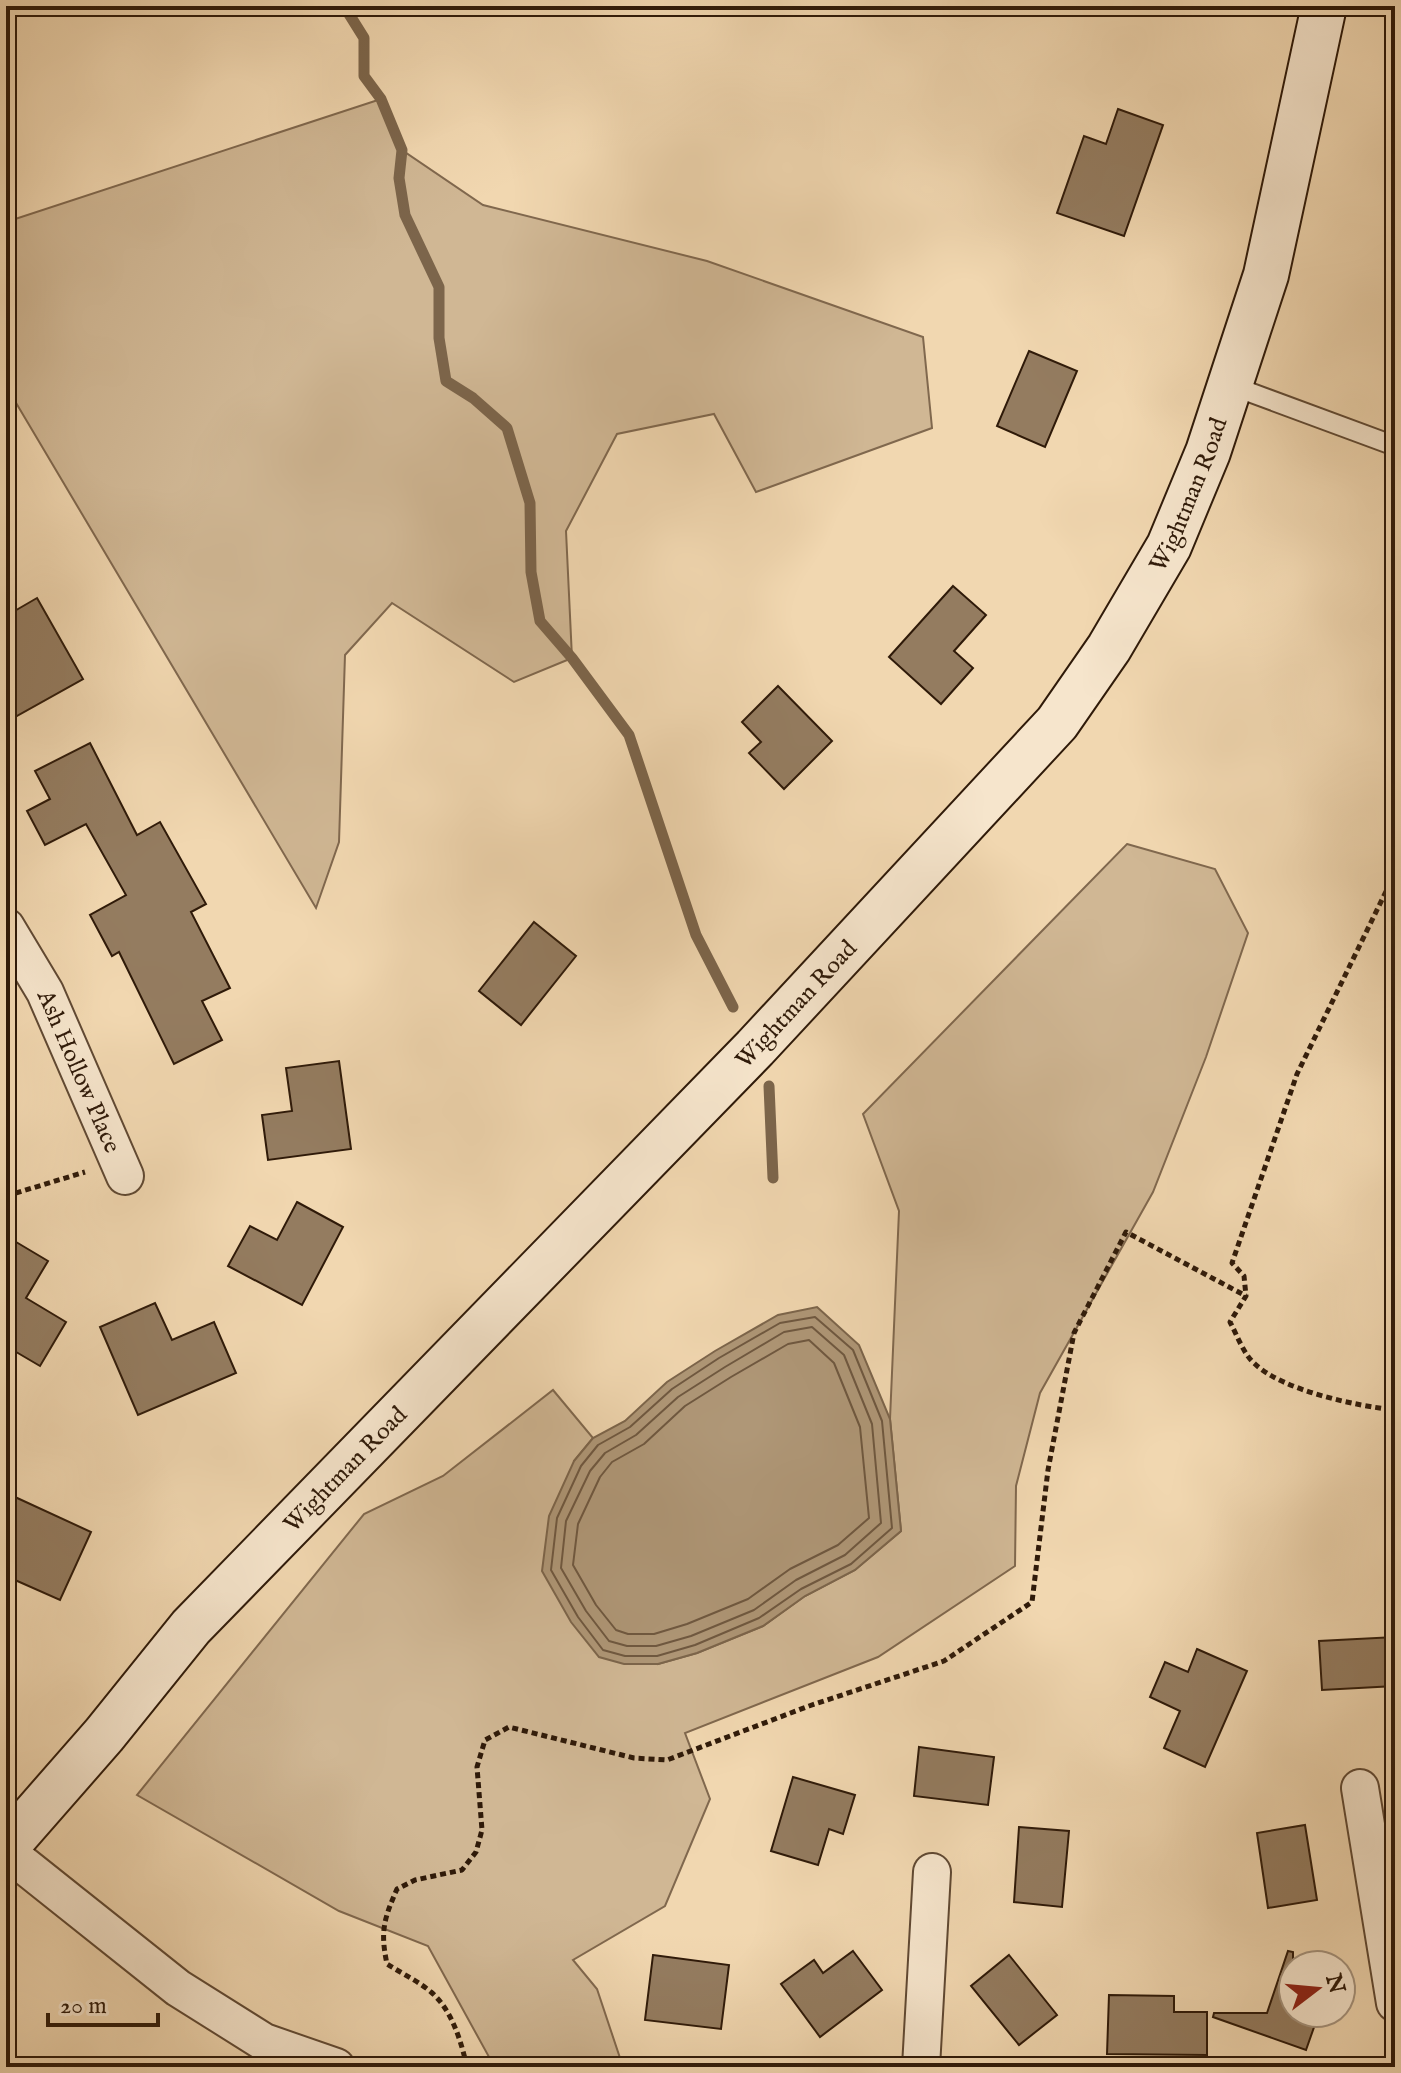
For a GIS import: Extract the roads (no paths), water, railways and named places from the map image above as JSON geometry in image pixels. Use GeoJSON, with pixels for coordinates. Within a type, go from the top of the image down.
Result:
{"type":"FeatureCollection","features":[{"type":"Feature","properties":{"kind":"main road","name":"Wightman Road"},"geometry":{"type":"LineString","coordinates":[[6,1849],[191,1627],[755,1048],[1057,723],[1109,648],[1169,546],[1208,452],[1266,275],[1324,6]]}},
{"type":"Feature","properties":{"kind":"street","name":"Ash Hollow Place"},"geometry":{"type":"LineString","coordinates":[[6,927],[45,992],[122,1170]]}},
{"type":"Feature","properties":{"kind":"street"},"geometry":{"type":"LineString","coordinates":[[1360,1788],[1395,2003]]}},
{"type":"Feature","properties":{"kind":"street"},"geometry":{"type":"LineString","coordinates":[[6,1849],[178,1988],[264,2042],[336,2067]]}},
{"type":"Feature","properties":{"kind":"street"},"geometry":{"type":"LineString","coordinates":[[921,2067],[932,1872]]}},
{"type":"Feature","properties":{"kind":"lane"},"geometry":{"type":"LineString","coordinates":[[1230,385],[1395,446]]}},
{"type":"Feature","properties":{"kind":"water"},"geometry":{"type":"Polygon","coordinates":[[[817,1307],[859,1345],[890,1419],[901,1531],[855,1570],[805,1596],[763,1626],[697,1653],[658,1664],[624,1664],[599,1657],[571,1622],[542,1571],[549,1516],[574,1461],[593,1438],[625,1421],[667,1382],[715,1351],[778,1315],[817,1307]]]}},
{"type":"Feature","properties":{"kind":"waterway"},"geometry":{"type":"LineString","coordinates":[[344,6],[364,38],[364,76],[381,99],[402,150],[399,178],[405,215],[439,287],[439,338],[446,381],[473,398],[507,428],[530,503],[531,572],[540,621],[572,658],[629,735],[696,935],[733,1007]]}},
{"type":"Feature","properties":{"kind":"waterway"},"geometry":{"type":"LineString","coordinates":[[769,1086],[773,1178]]}}]}
